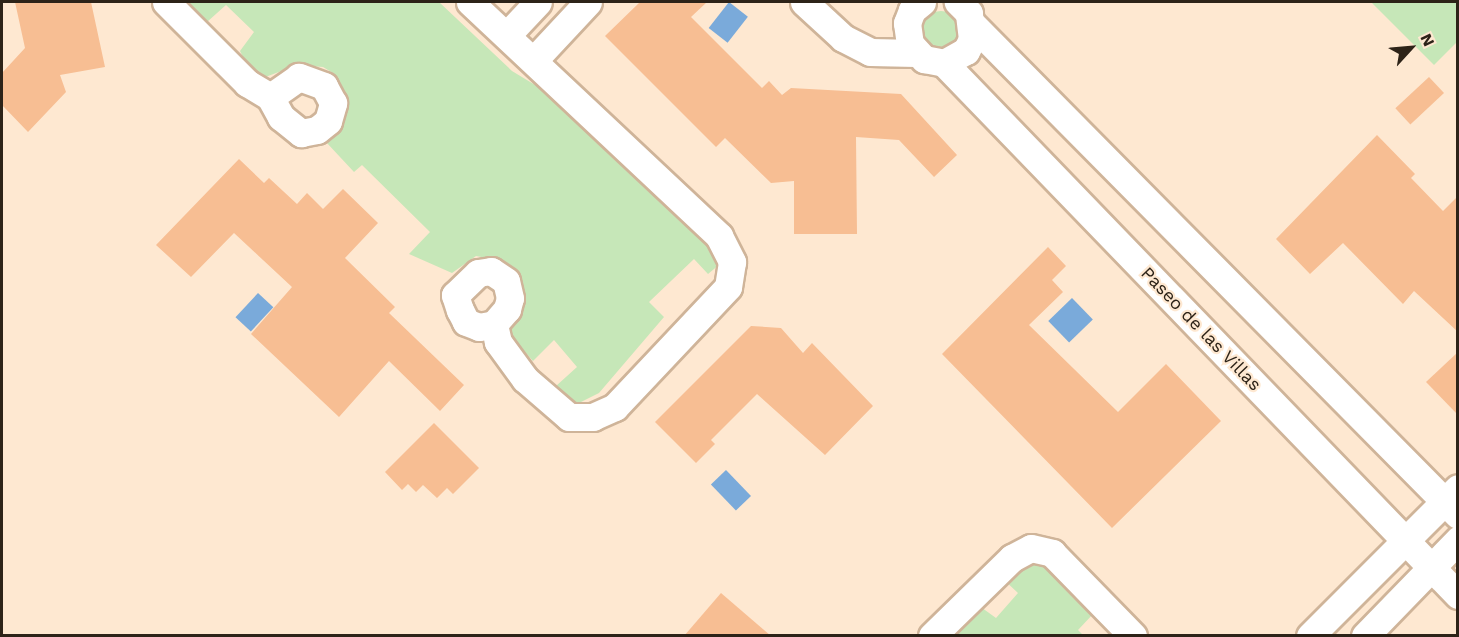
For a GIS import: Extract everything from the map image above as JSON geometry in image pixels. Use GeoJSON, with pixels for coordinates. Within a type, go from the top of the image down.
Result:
{"type":"FeatureCollection","features":[{"type":"Feature","properties":{"kind":"street"},"geometry":{"type":"LineString","coordinates":[[166,2],[247,83],[270,97]]}},
{"type":"Feature","properties":{"kind":"street"},"geometry":{"type":"LineString","coordinates":[[470,2],[719,236],[732,262],[728,287],[615,406],[592,417],[569,417],[525,379],[498,342],[494,324]]}},
{"type":"Feature","properties":{"kind":"street"},"geometry":{"type":"LineString","coordinates":[[507,35],[538,2]]}},
{"type":"Feature","properties":{"kind":"street"},"geometry":{"type":"LineString","coordinates":[[534,60],[588,2]]}},
{"type":"Feature","properties":{"kind":"street"},"geometry":{"type":"LineString","coordinates":[[804,2],[843,39],[870,52],[916,53],[933,63],[944,63],[966,51],[963,8]]}},
{"type":"Feature","properties":{"kind":"street"},"geometry":{"type":"LineString","coordinates":[[913,5],[907,34],[916,53]]}},
{"type":"Feature","properties":{"kind":"street"},"geometry":{"type":"LineString","coordinates":[[963,8],[1453,501],[1404,539],[1310,636]]}},
{"type":"Feature","properties":{"kind":"street","name":"Paseo de las Villas"},"geometry":{"type":"LineString","coordinates":[[944,63],[1458,595]]}},
{"type":"Feature","properties":{"kind":"street"},"geometry":{"type":"LineString","coordinates":[[1365,636],[1458,540]]}},
{"type":"Feature","properties":{"kind":"street"},"geometry":{"type":"LineString","coordinates":[[932,636],[1012,558],[1031,548],[1052,553],[1133,636]]}},
{"type":"Feature","properties":{"kind":"green space"},"geometry":{"type":"Polygon","coordinates":[[[180,2],[439,2],[512,71],[550,94],[711,240],[720,264],[708,274],[694,259],[649,302],[664,317],[599,393],[579,403],[568,399],[556,386],[577,367],[554,340],[533,361],[509,334],[524,292],[517,270],[498,260],[476,256],[452,273],[409,254],[430,232],[362,165],[354,172],[326,142],[343,124],[347,109],[346,95],[333,73],[323,67],[297,65],[255,81],[240,51],[254,32],[226,5],[207,22],[199,20],[180,2]]]}},
{"type":"Feature","properties":{"kind":"green space"},"geometry":{"type":"Polygon","coordinates":[[[1371,2],[1457,2],[1457,42],[1434,65],[1371,2]]]}},
{"type":"Feature","properties":{"kind":"green space"},"geometry":{"type":"Polygon","coordinates":[[[941,11],[955,17],[961,31],[955,45],[941,51],[927,45],[921,31],[927,17],[941,11]]]}},
{"type":"Feature","properties":{"kind":"green space"},"geometry":{"type":"Polygon","coordinates":[[[1040,559],[1094,613],[1078,630],[1083,635],[948,636],[978,605],[996,618],[1018,593],[1003,579],[1009,571],[1040,559]]]}},
{"type":"Feature","properties":{"kind":"water"},"geometry":{"type":"Polygon","coordinates":[[[729,2],[748,17],[728,43],[709,28],[729,2]]]}},
{"type":"Feature","properties":{"kind":"water"},"geometry":{"type":"Polygon","coordinates":[[[258,293],[273,307],[251,331],[235,317],[258,293]]]}},
{"type":"Feature","properties":{"kind":"water"},"geometry":{"type":"Polygon","coordinates":[[[1072,298],[1093,320],[1069,343],[1048,321],[1072,298]]]}},
{"type":"Feature","properties":{"kind":"water"},"geometry":{"type":"Polygon","coordinates":[[[726,470],[751,496],[736,510],[711,485],[726,470]]]}},
{"type":"Feature","properties":{"kind":"building"},"geometry":{"type":"Polygon","coordinates":[[[15,2],[91,2],[105,67],[60,75],[66,92],[28,132],[2,105],[2,73],[25,48],[15,2]]]}},
{"type":"Feature","properties":{"kind":"building"},"geometry":{"type":"Polygon","coordinates":[[[640,2],[707,2],[691,17],[762,88],[769,81],[782,95],[791,88],[901,94],[957,155],[934,177],[899,140],[856,137],[857,234],[794,234],[794,181],[771,183],[725,138],[716,147],[605,36],[640,2]]]}},
{"type":"Feature","properties":{"kind":"building"},"geometry":{"type":"Polygon","coordinates":[[[1429,77],[1444,93],[1410,124],[1395,108],[1429,77]]]}},
{"type":"Feature","properties":{"kind":"building"},"geometry":{"type":"Polygon","coordinates":[[[1377,135],[1415,174],[1411,178],[1443,211],[1458,196],[1458,332],[1414,291],[1403,304],[1343,243],[1310,274],[1276,239],[1377,135]]]}},
{"type":"Feature","properties":{"kind":"building"},"geometry":{"type":"Polygon","coordinates":[[[239,159],[264,183],[269,178],[297,204],[307,193],[323,209],[343,189],[378,223],[345,258],[395,307],[389,313],[464,385],[440,411],[389,361],[339,417],[251,334],[292,287],[234,233],[191,277],[156,245],[239,159]]]}},
{"type":"Feature","properties":{"kind":"building"},"geometry":{"type":"Polygon","coordinates":[[[1048,247],[1066,266],[1052,280],[1063,292],[1029,325],[1118,412],[1166,364],[1221,421],[1112,528],[942,354],[1048,247]]]}},
{"type":"Feature","properties":{"kind":"building"},"geometry":{"type":"Polygon","coordinates":[[[751,326],[781,328],[803,353],[812,343],[873,406],[825,455],[757,394],[711,440],[715,444],[696,463],[655,422],[751,326]]]}},
{"type":"Feature","properties":{"kind":"building"},"geometry":{"type":"Polygon","coordinates":[[[1458,352],[1458,415],[1426,382],[1458,352]]]}},
{"type":"Feature","properties":{"kind":"building"},"geometry":{"type":"Polygon","coordinates":[[[434,423],[479,468],[453,494],[447,488],[437,498],[423,485],[416,492],[408,484],[402,490],[385,472],[434,423]]]}},
{"type":"Feature","properties":{"kind":"building"},"geometry":{"type":"Polygon","coordinates":[[[721,593],[771,636],[684,636],[721,593]]]}}]}
